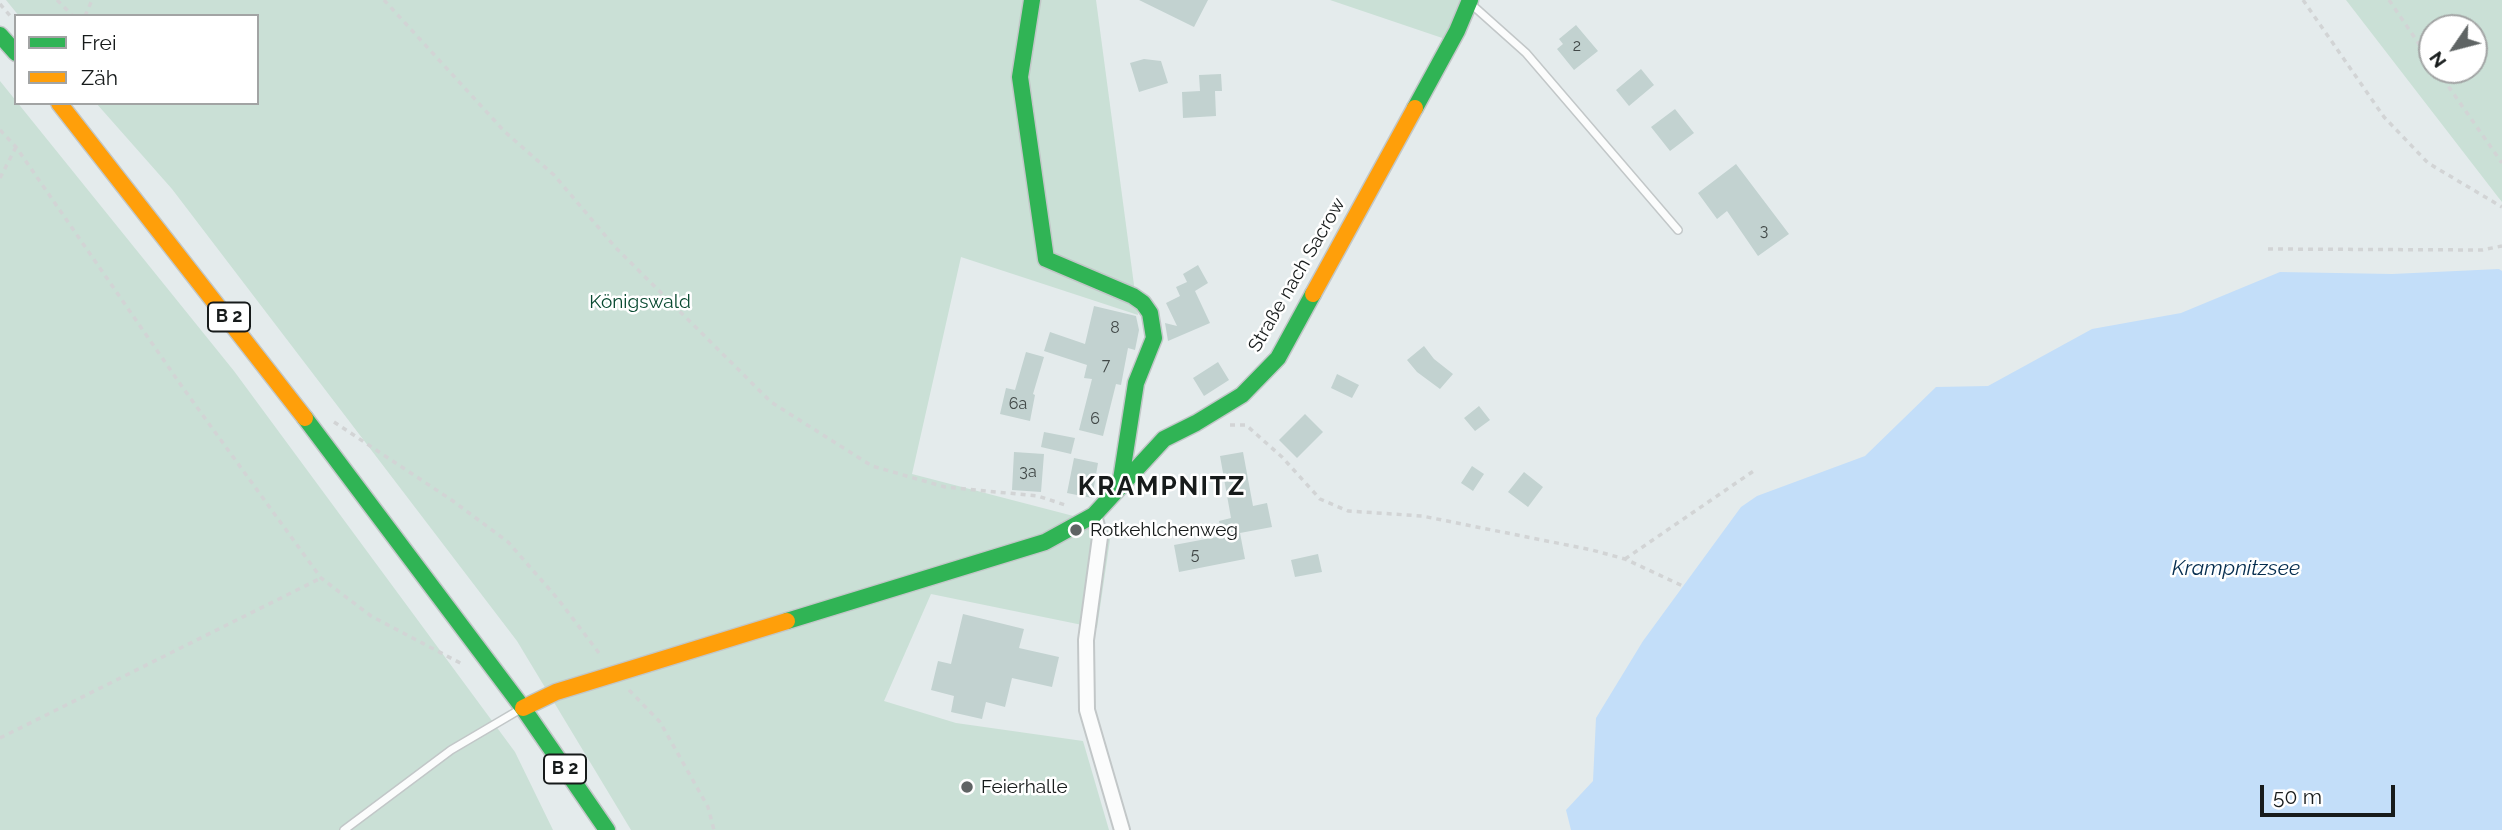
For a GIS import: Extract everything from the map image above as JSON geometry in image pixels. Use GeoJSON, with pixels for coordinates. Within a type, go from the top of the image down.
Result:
{"type":"FeatureCollection","features":[{"type":"Feature","properties":{"kind":"street"},"geometry":{"type":"LineString","coordinates":[[1032,0],[1020,76],[1046,259],[1133,296],[1143,303],[1150,313],[1154,338],[1136,383],[1120,488]]}},
{"type":"Feature","properties":{"kind":"street","name":"Straße nach Sacrow"},"geometry":{"type":"LineString","coordinates":[[1094,515],[1164,439],[1242,395],[1278,358],[1457,31],[1470,1]]}},
{"type":"Feature","properties":{"kind":"street"},"geometry":{"type":"LineString","coordinates":[[0,35],[14,51]]}},
{"type":"Feature","properties":{"kind":"street","name":"B 2"},"geometry":{"type":"LineString","coordinates":[[61,105],[222,309],[523,708],[607,830]]}},
{"type":"Feature","properties":{"kind":"street"},"geometry":{"type":"LineString","coordinates":[[523,708],[556,692],[1045,542],[1094,515],[1100,537],[1086,640],[1087,710],[1122,830]]}},
{"type":"Feature","properties":{"kind":"lane"},"geometry":{"type":"LineString","coordinates":[[1470,1],[1526,53],[1678,230]]}},
{"type":"Feature","properties":{"kind":"lane"},"geometry":{"type":"LineString","coordinates":[[344,830],[451,750],[523,708]]}},
{"type":"Feature","properties":{"kind":"path"},"geometry":{"type":"LineString","coordinates":[[57,0],[71,14]]}},
{"type":"Feature","properties":{"kind":"path"},"geometry":{"type":"LineString","coordinates":[[384,0],[505,132],[554,175],[615,247],[771,402],[872,466],[945,487],[1038,496],[1094,515]]}},
{"type":"Feature","properties":{"kind":"path"},"geometry":{"type":"LineString","coordinates":[[2303,0],[2384,117],[2419,154],[2428,163],[2502,207]]}},
{"type":"Feature","properties":{"kind":"path"},"geometry":{"type":"LineString","coordinates":[[2389,0],[2418,42]]}},
{"type":"Feature","properties":{"kind":"path"},"geometry":{"type":"LineString","coordinates":[[0,4],[14,20]]}},
{"type":"Feature","properties":{"kind":"path"},"geometry":{"type":"LineString","coordinates":[[2447,84],[2502,163]]}},
{"type":"Feature","properties":{"kind":"path"},"geometry":{"type":"LineString","coordinates":[[0,130],[16,147],[183,388],[321,578],[371,616],[443,655],[472,668],[498,675]]}},
{"type":"Feature","properties":{"kind":"path"},"geometry":{"type":"LineString","coordinates":[[0,178],[16,147]]}},
{"type":"Feature","properties":{"kind":"path"},"geometry":{"type":"LineString","coordinates":[[2268,249],[2482,250],[2502,246]]}},
{"type":"Feature","properties":{"kind":"path"},"geometry":{"type":"LineString","coordinates":[[327,412],[335,423],[453,501],[508,542],[558,600],[614,674],[660,722],[708,807],[714,830]]}},
{"type":"Feature","properties":{"kind":"path"},"geometry":{"type":"LineString","coordinates":[[1196,423],[1247,425],[1282,457],[1320,499],[1348,511],[1422,516],[1592,550],[1625,559],[1685,587]]}},
{"type":"Feature","properties":{"kind":"path"},"geometry":{"type":"LineString","coordinates":[[1625,559],[1755,470]]}},
{"type":"Feature","properties":{"kind":"path"},"geometry":{"type":"LineString","coordinates":[[0,738],[321,578]]}},
{"type":"Feature","properties":{"kind":"green space","name":"Königswald"},"geometry":{"type":"Polygon","coordinates":[[[6,0],[1096,0],[1138,315],[961,257],[912,474],[1112,526],[1097,628],[931,594],[884,701],[956,723],[1083,741],[1109,830],[631,830],[517,641],[172,189],[98,105],[259,105],[259,14],[17,14],[6,0]]]}},
{"type":"Feature","properties":{"kind":"green space"},"geometry":{"type":"Polygon","coordinates":[[[1330,0],[1475,0],[1460,44],[1330,0]]]}},
{"type":"Feature","properties":{"kind":"green space"},"geometry":{"type":"Polygon","coordinates":[[[2346,0],[2502,0],[2502,202],[2346,0]]]}},
{"type":"Feature","properties":{"kind":"green space"},"geometry":{"type":"Polygon","coordinates":[[[0,81],[14,98],[14,105],[19,105],[234,371],[515,752],[553,830],[0,830],[0,81]]]}},
{"type":"Feature","properties":{"kind":"water","name":"Krampnitzsee"},"geometry":{"type":"Polygon","coordinates":[[[2502,271],[2502,830],[1571,830],[1566,810],[1593,781],[1596,718],[1643,641],[1741,507],[1757,496],[1865,456],[1936,387],[1988,386],[2092,329],[2181,313],[2280,272],[2392,274],[2502,271]]]}},
{"type":"Feature","properties":{"kind":"building"},"geometry":{"type":"Polygon","coordinates":[[[1139,0],[1208,0],[1194,27],[1139,0]]]}},
{"type":"Feature","properties":{"kind":"building"},"geometry":{"type":"Polygon","coordinates":[[[1576,25],[1598,51],[1574,70],[1557,49],[1563,44],[1559,39],[1576,25]]]}},
{"type":"Feature","properties":{"kind":"building"},"geometry":{"type":"Polygon","coordinates":[[[1144,59],[1161,61],[1168,83],[1139,92],[1130,63],[1144,59]]]}},
{"type":"Feature","properties":{"kind":"building"},"geometry":{"type":"Polygon","coordinates":[[[1641,69],[1654,85],[1629,106],[1616,90],[1641,69]]]}},
{"type":"Feature","properties":{"kind":"building"},"geometry":{"type":"Polygon","coordinates":[[[1221,74],[1222,91],[1215,91],[1216,116],[1183,118],[1182,92],[1200,91],[1199,75],[1221,74]]]}},
{"type":"Feature","properties":{"kind":"building"},"geometry":{"type":"Polygon","coordinates":[[[1675,109],[1694,133],[1670,151],[1651,127],[1675,109]]]}},
{"type":"Feature","properties":{"kind":"building"},"geometry":{"type":"Polygon","coordinates":[[[1736,164],[1789,234],[1758,256],[1727,211],[1717,219],[1698,193],[1736,164]]]}},
{"type":"Feature","properties":{"kind":"building"},"geometry":{"type":"Polygon","coordinates":[[[1198,265],[1208,283],[1195,291],[1210,323],[1168,341],[1165,323],[1177,326],[1166,303],[1180,296],[1176,287],[1187,282],[1183,274],[1198,265]]]}},
{"type":"Feature","properties":{"kind":"building"},"geometry":{"type":"Polygon","coordinates":[[[1094,306],[1136,316],[1139,330],[1135,350],[1128,348],[1121,385],[1116,384],[1103,436],[1079,430],[1092,379],[1084,378],[1087,365],[1044,351],[1050,332],[1085,344],[1094,306]]]}},
{"type":"Feature","properties":{"kind":"building"},"geometry":{"type":"Polygon","coordinates":[[[1424,346],[1434,359],[1453,374],[1440,389],[1417,372],[1407,360],[1424,346]]]}},
{"type":"Feature","properties":{"kind":"building"},"geometry":{"type":"Polygon","coordinates":[[[1026,352],[1044,357],[1033,394],[1030,421],[1000,414],[1006,388],[1015,390],[1026,352]]]}},
{"type":"Feature","properties":{"kind":"building"},"geometry":{"type":"Polygon","coordinates":[[[1218,362],[1229,380],[1204,396],[1193,378],[1218,362]]]}},
{"type":"Feature","properties":{"kind":"building"},"geometry":{"type":"Polygon","coordinates":[[[1337,374],[1359,385],[1352,398],[1331,388],[1337,374]]]}},
{"type":"Feature","properties":{"kind":"building"},"geometry":{"type":"Polygon","coordinates":[[[1479,406],[1490,420],[1475,431],[1464,418],[1479,406]]]}},
{"type":"Feature","properties":{"kind":"building"},"geometry":{"type":"Polygon","coordinates":[[[1305,414],[1323,432],[1297,458],[1279,440],[1305,414]]]}},
{"type":"Feature","properties":{"kind":"building"},"geometry":{"type":"Polygon","coordinates":[[[1044,432],[1075,438],[1071,454],[1041,447],[1044,432]]]}},
{"type":"Feature","properties":{"kind":"building"},"geometry":{"type":"Polygon","coordinates":[[[1014,452],[1044,454],[1041,492],[1012,490],[1014,452]]]}},
{"type":"Feature","properties":{"kind":"building"},"geometry":{"type":"Polygon","coordinates":[[[1243,452],[1253,506],[1267,503],[1272,527],[1240,533],[1245,559],[1179,572],[1174,545],[1222,536],[1219,521],[1231,518],[1220,456],[1243,452]]]}},
{"type":"Feature","properties":{"kind":"building"},"geometry":{"type":"Polygon","coordinates":[[[1074,458],[1098,463],[1092,498],[1067,493],[1074,458]]]}},
{"type":"Feature","properties":{"kind":"building"},"geometry":{"type":"Polygon","coordinates":[[[1472,466],[1484,474],[1473,491],[1461,483],[1472,466]]]}},
{"type":"Feature","properties":{"kind":"building"},"geometry":{"type":"Polygon","coordinates":[[[1524,472],[1543,487],[1528,507],[1508,492],[1524,472]]]}},
{"type":"Feature","properties":{"kind":"building"},"geometry":{"type":"Polygon","coordinates":[[[1318,554],[1322,572],[1295,577],[1291,560],[1318,554]]]}},
{"type":"Feature","properties":{"kind":"building"},"geometry":{"type":"Polygon","coordinates":[[[963,614],[1024,629],[1019,648],[1059,657],[1052,687],[1012,678],[1005,707],[986,702],[982,719],[951,712],[954,696],[931,690],[938,661],[951,664],[963,614]]]}},
{"type":"Feature","properties":{"kind":"traffic: fast"},"geometry":{"type":"LineString","coordinates":[[1032,0],[1020,77],[1046,259],[1133,296],[1143,303],[1150,313],[1154,338],[1136,383],[1120,486]]}},
{"type":"Feature","properties":{"kind":"traffic: fast"},"geometry":{"type":"LineString","coordinates":[[1415,108],[1457,31],[1470,0]]}},
{"type":"Feature","properties":{"kind":"traffic: fast"},"geometry":{"type":"LineString","coordinates":[[0,35],[14,51]]}},
{"type":"Feature","properties":{"kind":"traffic: fast"},"geometry":{"type":"LineString","coordinates":[[787,621],[1045,542],[1094,515],[1164,439],[1242,395],[1278,358],[1313,294]]}},
{"type":"Feature","properties":{"kind":"traffic: fast"},"geometry":{"type":"LineString","coordinates":[[305,418],[523,708],[607,830]]}},
{"type":"Feature","properties":{"kind":"traffic: slow"},"geometry":{"type":"LineString","coordinates":[[61,105],[305,418]]}},
{"type":"Feature","properties":{"kind":"traffic: slow"},"geometry":{"type":"LineString","coordinates":[[1313,294],[1415,108]]}},
{"type":"Feature","properties":{"kind":"traffic: slow"},"geometry":{"type":"LineString","coordinates":[[523,708],[556,692],[787,621]]}},
{"type":"Feature","properties":{"kind":"place","name":"Rotkehlchenweg"},"geometry":{"type":"Point","coordinates":[1076,530]}},
{"type":"Feature","properties":{"kind":"place","name":"Feierhalle"},"geometry":{"type":"Point","coordinates":[967,787]}},
{"type":"Feature","properties":{"kind":"district","name":"KRAMPNITZ"},"geometry":{"type":"Point","coordinates":[1162,487]}}]}
